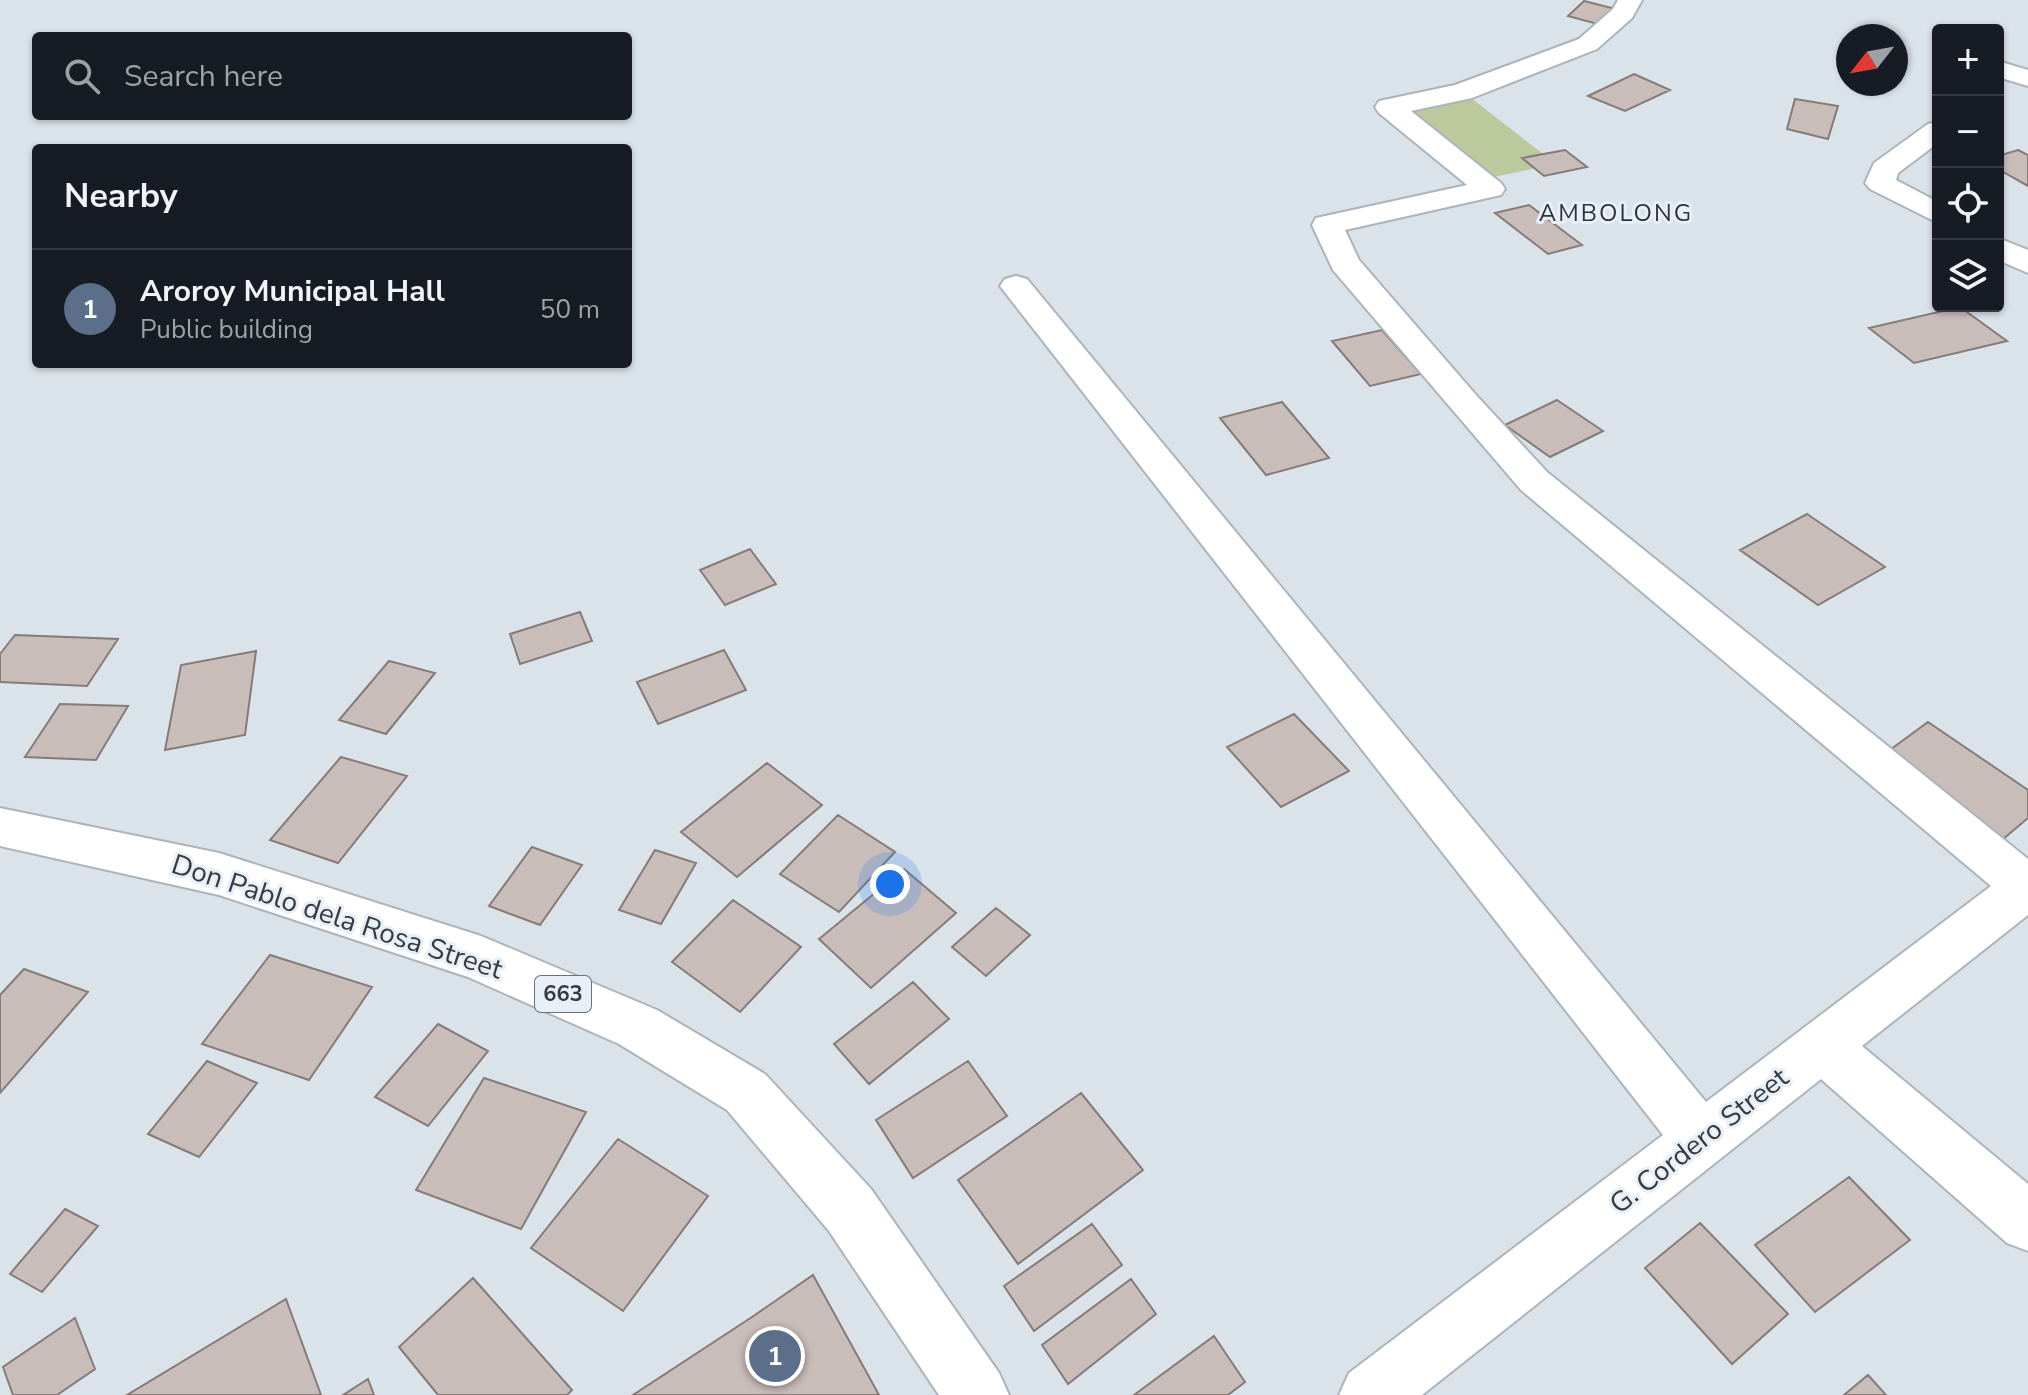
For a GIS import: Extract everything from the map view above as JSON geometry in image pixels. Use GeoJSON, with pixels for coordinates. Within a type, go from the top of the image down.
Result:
{"type":"FeatureCollection","features":[{"type":"Feature","properties":{"kind":"street"},"geometry":{"type":"LineString","coordinates":[[1630,0],[1623,13],[1588,44],[1462,92],[1389,107],[1490,189],[1327,225],[1344,263],[1534,481],[2027,886]]}},
{"type":"Feature","properties":{"kind":"street"},"geometry":{"type":"LineString","coordinates":[[2004,60],[2028,78]]}},
{"type":"Feature","properties":{"kind":"street"},"geometry":{"type":"LineString","coordinates":[[1932,134],[1884,169],[1880,183],[1932,211]]}},
{"type":"Feature","properties":{"kind":"street"},"geometry":{"type":"LineString","coordinates":[[2004,250],[2028,263]]}},
{"type":"Feature","properties":{"kind":"street"},"geometry":{"type":"LineString","coordinates":[[1016,286],[1701,1139]]}},
{"type":"Feature","properties":{"kind":"street","name":"Don Pablo dela Rosa Street"},"geometry":{"type":"LineString","coordinates":[[0,827],[219,874],[481,959],[638,1027],[746,1092],[850,1210],[977,1395]]}},
{"type":"Feature","properties":{"kind":"street","name":"G. Cordero Street"},"geometry":{"type":"LineString","coordinates":[[1371,1395],[2027,886]]}},
{"type":"Feature","properties":{"kind":"street"},"geometry":{"type":"LineString","coordinates":[[1822,1046],[2028,1222]]}},
{"type":"Feature","properties":{"kind":"green space"},"geometry":{"type":"Polygon","coordinates":[[[1471,98],[1556,164],[1489,178],[1407,110],[1471,98]]]}},
{"type":"Feature","properties":{"kind":"building"},"geometry":{"type":"Polygon","coordinates":[[[1584,1],[1616,9],[1601,25],[1568,16],[1584,1]]]}},
{"type":"Feature","properties":{"kind":"building"},"geometry":{"type":"Polygon","coordinates":[[[1634,74],[1670,90],[1625,111],[1588,96],[1634,74]]]}},
{"type":"Feature","properties":{"kind":"building"},"geometry":{"type":"Polygon","coordinates":[[[1795,99],[1838,106],[1828,139],[1787,129],[1795,99]]]}},
{"type":"Feature","properties":{"kind":"building"},"geometry":{"type":"Polygon","coordinates":[[[1565,150],[1587,167],[1544,176],[1522,158],[1565,150]]]}},
{"type":"Feature","properties":{"kind":"building"},"geometry":{"type":"Polygon","coordinates":[[[2018,150],[2028,155],[2028,186],[2004,172],[2004,154],[2018,150]]]}},
{"type":"Feature","properties":{"kind":"building"},"geometry":{"type":"Polygon","coordinates":[[[1529,205],[1582,245],[1548,254],[1495,213],[1529,205]]]}},
{"type":"Feature","properties":{"kind":"building"},"geometry":{"type":"Polygon","coordinates":[[[1938,312],[1967,312],[2007,341],[1914,363],[1869,328],[1938,312]]]}},
{"type":"Feature","properties":{"kind":"building"},"geometry":{"type":"Polygon","coordinates":[[[1382,330],[1421,374],[1370,386],[1332,341],[1382,330]]]}},
{"type":"Feature","properties":{"kind":"building"},"geometry":{"type":"Polygon","coordinates":[[[1557,400],[1603,431],[1550,457],[1505,425],[1557,400]]]}},
{"type":"Feature","properties":{"kind":"building"},"geometry":{"type":"Polygon","coordinates":[[[1282,402],[1329,458],[1266,475],[1220,418],[1282,402]]]}},
{"type":"Feature","properties":{"kind":"building"},"geometry":{"type":"Polygon","coordinates":[[[1807,514],[1885,567],[1818,605],[1740,550],[1807,514]]]}},
{"type":"Feature","properties":{"kind":"building"},"geometry":{"type":"Polygon","coordinates":[[[750,549],[776,584],[725,605],[700,570],[750,549]]]}},
{"type":"Feature","properties":{"kind":"building"},"geometry":{"type":"Polygon","coordinates":[[[580,612],[592,641],[520,664],[510,634],[580,612]]]}},
{"type":"Feature","properties":{"kind":"building"},"geometry":{"type":"Polygon","coordinates":[[[15,635],[118,639],[87,686],[0,682],[0,654],[15,635]]]}},
{"type":"Feature","properties":{"kind":"building"},"geometry":{"type":"Polygon","coordinates":[[[724,650],[746,690],[658,724],[637,682],[724,650]]]}},
{"type":"Feature","properties":{"kind":"building"},"geometry":{"type":"Polygon","coordinates":[[[256,651],[245,735],[165,750],[181,665],[256,651]]]}},
{"type":"Feature","properties":{"kind":"building"},"geometry":{"type":"Polygon","coordinates":[[[389,661],[435,673],[386,734],[339,720],[389,661]]]}},
{"type":"Feature","properties":{"kind":"building"},"geometry":{"type":"Polygon","coordinates":[[[60,704],[128,706],[96,760],[25,757],[60,704]]]}},
{"type":"Feature","properties":{"kind":"building"},"geometry":{"type":"Polygon","coordinates":[[[1294,714],[1349,771],[1281,807],[1227,747],[1294,714]]]}},
{"type":"Feature","properties":{"kind":"building"},"geometry":{"type":"Polygon","coordinates":[[[1928,722],[2028,790],[2028,818],[2002,840],[1883,755],[1928,722]]]}},
{"type":"Feature","properties":{"kind":"building"},"geometry":{"type":"Polygon","coordinates":[[[341,757],[407,776],[338,863],[270,840],[341,757]]]}},
{"type":"Feature","properties":{"kind":"building"},"geometry":{"type":"Polygon","coordinates":[[[767,763],[822,805],[737,877],[681,832],[767,763]]]}},
{"type":"Feature","properties":{"kind":"building"},"geometry":{"type":"Polygon","coordinates":[[[838,815],[895,852],[839,912],[780,874],[838,815]]]}},
{"type":"Feature","properties":{"kind":"building"},"geometry":{"type":"Polygon","coordinates":[[[532,847],[582,865],[540,925],[489,906],[532,847]]]}},
{"type":"Feature","properties":{"kind":"building"},"geometry":{"type":"Polygon","coordinates":[[[655,850],[696,863],[661,924],[619,910],[655,850]]]}},
{"type":"Feature","properties":{"kind":"building"},"geometry":{"type":"Polygon","coordinates":[[[904,869],[956,913],[871,988],[819,939],[904,869]]]}},
{"type":"Feature","properties":{"kind":"building"},"geometry":{"type":"Polygon","coordinates":[[[733,900],[801,947],[740,1012],[672,962],[733,900]]]}},
{"type":"Feature","properties":{"kind":"building"},"geometry":{"type":"Polygon","coordinates":[[[996,908],[1030,935],[986,976],[952,947],[996,908]]]}},
{"type":"Feature","properties":{"kind":"building"},"geometry":{"type":"Polygon","coordinates":[[[270,955],[372,987],[309,1080],[202,1044],[270,955]]]}},
{"type":"Feature","properties":{"kind":"building"},"geometry":{"type":"Polygon","coordinates":[[[24,969],[88,992],[0,1093],[0,995],[24,969]]]}},
{"type":"Feature","properties":{"kind":"building"},"geometry":{"type":"Polygon","coordinates":[[[913,982],[949,1019],[869,1084],[834,1044],[913,982]]]}},
{"type":"Feature","properties":{"kind":"building"},"geometry":{"type":"Polygon","coordinates":[[[438,1024],[488,1051],[428,1126],[375,1097],[438,1024]]]}},
{"type":"Feature","properties":{"kind":"building"},"geometry":{"type":"Polygon","coordinates":[[[207,1061],[257,1083],[199,1157],[148,1134],[207,1061]]]}},
{"type":"Feature","properties":{"kind":"building"},"geometry":{"type":"Polygon","coordinates":[[[968,1061],[1007,1116],[913,1178],[876,1120],[968,1061]]]}},
{"type":"Feature","properties":{"kind":"building"},"geometry":{"type":"Polygon","coordinates":[[[484,1078],[586,1112],[521,1229],[416,1190],[484,1078]]]}},
{"type":"Feature","properties":{"kind":"building"},"geometry":{"type":"Polygon","coordinates":[[[1081,1093],[1143,1170],[1018,1264],[958,1180],[1081,1093]]]}},
{"type":"Feature","properties":{"kind":"building"},"geometry":{"type":"Polygon","coordinates":[[[618,1139],[708,1196],[623,1311],[531,1248],[618,1139]]]}},
{"type":"Feature","properties":{"kind":"building"},"geometry":{"type":"Polygon","coordinates":[[[1849,1177],[1910,1240],[1815,1312],[1755,1245],[1849,1177]]]}},
{"type":"Feature","properties":{"kind":"building"},"geometry":{"type":"Polygon","coordinates":[[[65,1209],[98,1226],[42,1292],[10,1274],[65,1209]]]}},
{"type":"Feature","properties":{"kind":"building"},"geometry":{"type":"Polygon","coordinates":[[[1700,1223],[1788,1314],[1732,1364],[1645,1268],[1700,1223]]]}},
{"type":"Feature","properties":{"kind":"building"},"geometry":{"type":"Polygon","coordinates":[[[1092,1224],[1122,1265],[1034,1331],[1004,1286],[1092,1224]]]}},
{"type":"Feature","properties":{"kind":"building"},"geometry":{"type":"Polygon","coordinates":[[[813,1275],[879,1395],[633,1395],[752,1317],[813,1275]]]}},
{"type":"Feature","properties":{"kind":"building"},"geometry":{"type":"Polygon","coordinates":[[[473,1278],[572,1390],[567,1395],[438,1395],[399,1347],[473,1278]]]}},
{"type":"Feature","properties":{"kind":"building"},"geometry":{"type":"Polygon","coordinates":[[[1131,1279],[1156,1314],[1068,1384],[1042,1345],[1131,1279]]]}},
{"type":"Feature","properties":{"kind":"building"},"geometry":{"type":"Polygon","coordinates":[[[286,1299],[321,1395],[127,1395],[286,1299]]]}},
{"type":"Feature","properties":{"kind":"building"},"geometry":{"type":"Polygon","coordinates":[[[75,1318],[95,1369],[57,1395],[13,1395],[3,1367],[75,1318]]]}},
{"type":"Feature","properties":{"kind":"building"},"geometry":{"type":"Polygon","coordinates":[[[1214,1336],[1245,1382],[1228,1395],[1134,1395],[1214,1336]]]}},
{"type":"Feature","properties":{"kind":"building"},"geometry":{"type":"Polygon","coordinates":[[[1868,1375],[1886,1395],[1844,1395],[1868,1375]]]}},
{"type":"Feature","properties":{"kind":"building"},"geometry":{"type":"Polygon","coordinates":[[[368,1379],[374,1395],[343,1395],[368,1379]]]}},
{"type":"Feature","properties":{"kind":"place","name":"Aroroy Municipal Hall"},"geometry":{"type":"Point","coordinates":[775,1356]}},
{"type":"Feature","properties":{"kind":"district","name":"AMBOLONG"},"geometry":{"type":"Point","coordinates":[1616,213]}}]}
